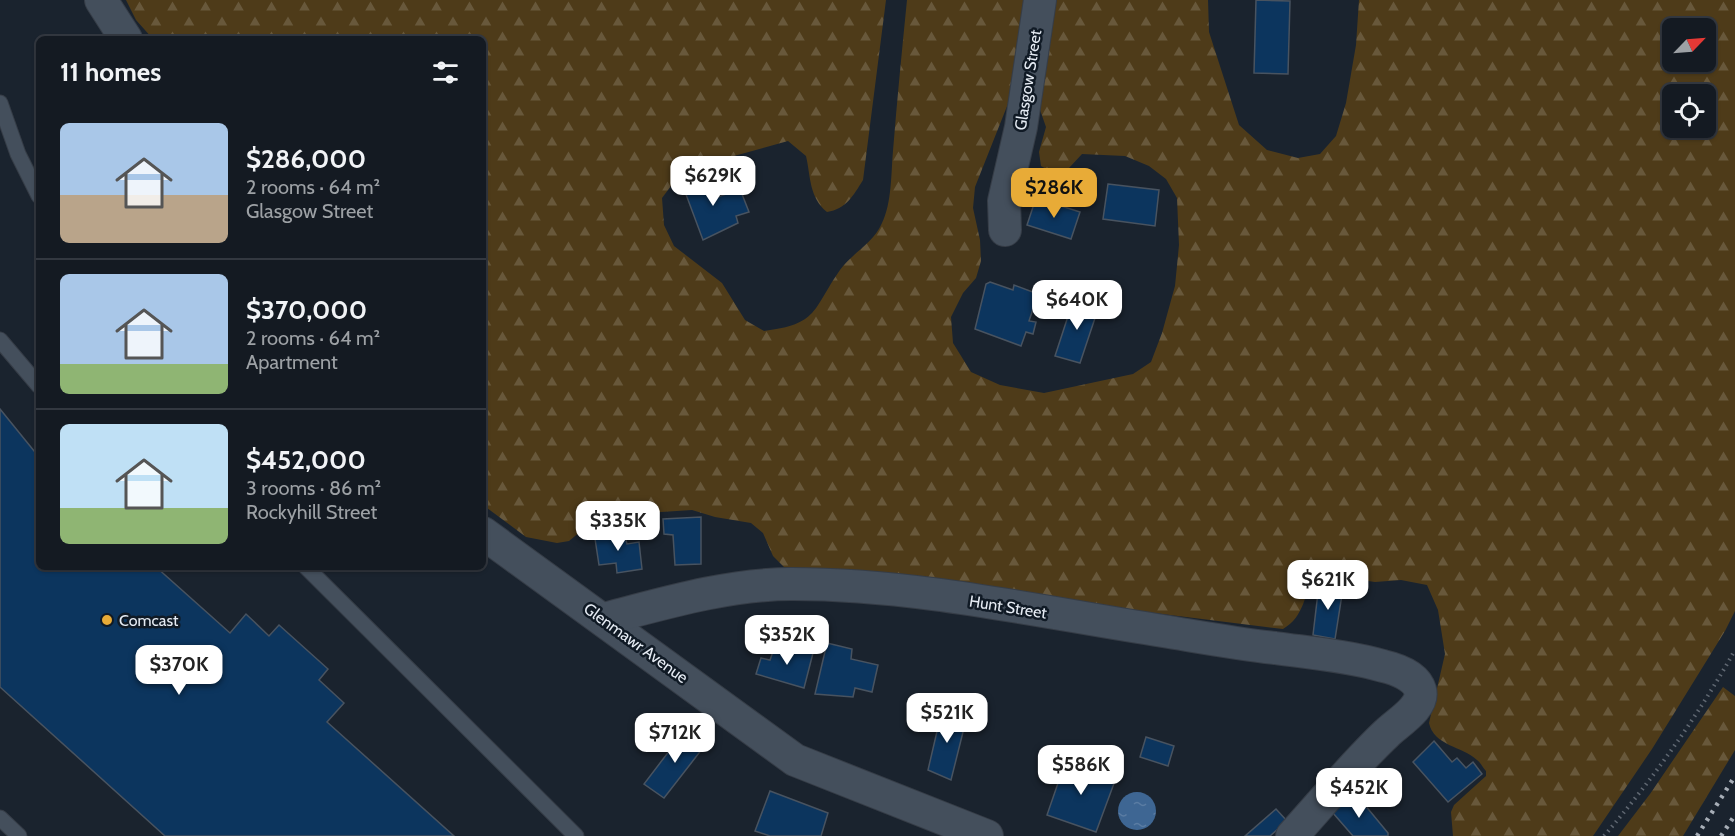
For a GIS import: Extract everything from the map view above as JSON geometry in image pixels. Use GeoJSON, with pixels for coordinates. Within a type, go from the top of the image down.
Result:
{"type":"FeatureCollection","features":[{"type":"Feature","properties":{"kind":"street"},"geometry":{"type":"LineString","coordinates":[[101,0],[124,36]]}},
{"type":"Feature","properties":{"kind":"street","name":"Glasgow Street"},"geometry":{"type":"LineString","coordinates":[[1005,230],[1004,201],[1021,127],[1040,0]]}},
{"type":"Feature","properties":{"kind":"street","name":"Glenmawr Avenue"},"geometry":{"type":"LineString","coordinates":[[486,535],[795,760],[987,836]]}},
{"type":"Feature","properties":{"kind":"street","name":"Hunt Street"},"geometry":{"type":"LineString","coordinates":[[604,619],[677,599],[757,587],[792,584],[858,588],[924,593],[1242,644],[1341,657],[1384,666],[1409,676],[1419,686],[1421,696],[1418,704],[1385,734],[1292,836]]}},
{"type":"Feature","properties":{"kind":"lane"},"geometry":{"type":"LineString","coordinates":[[0,103],[18,154],[36,190]]}},
{"type":"Feature","properties":{"kind":"lane"},"geometry":{"type":"LineString","coordinates":[[0,340],[36,382]]}},
{"type":"Feature","properties":{"kind":"lane"},"geometry":{"type":"LineString","coordinates":[[309,570],[576,836]]}},
{"type":"Feature","properties":{"kind":"lane"},"geometry":{"type":"LineString","coordinates":[[0,818],[19,836]]}},
{"type":"Feature","properties":{"kind":"lane"},"geometry":{"type":"LineString","coordinates":[[0,828],[19,836]]}},
{"type":"Feature","properties":{"kind":"path"},"geometry":{"type":"LineString","coordinates":[[1604,836],[1648,782],[1713,689],[1735,650]]}},
{"type":"Feature","properties":{"kind":"green space"},"geometry":{"type":"Polygon","coordinates":[[[126,0],[886,0],[863,180],[844,205],[827,212],[821,206],[812,187],[806,156],[788,141],[683,170],[662,198],[664,225],[674,246],[722,283],[745,320],[764,331],[795,324],[812,313],[840,270],[873,237],[882,223],[888,206],[907,0],[1028,0],[1019,76],[975,187],[973,208],[980,240],[981,261],[976,278],[963,293],[951,317],[953,343],[971,372],[1000,385],[1044,393],[1133,374],[1151,362],[1175,286],[1179,245],[1177,198],[1166,179],[1149,166],[1125,156],[1082,154],[1069,168],[1055,174],[1041,166],[1039,152],[1046,127],[1039,107],[1052,32],[1053,0],[1208,0],[1209,32],[1239,125],[1267,150],[1298,158],[1320,154],[1336,136],[1346,103],[1356,45],[1359,0],[1735,0],[1735,611],[1652,749],[1593,836],[1453,836],[1451,812],[1454,805],[1486,776],[1486,771],[1471,755],[1436,737],[1429,723],[1445,654],[1438,610],[1427,585],[1401,580],[1375,582],[1314,573],[1300,612],[1283,629],[784,567],[773,556],[763,533],[751,523],[715,517],[692,510],[615,515],[592,522],[569,541],[557,543],[526,537],[486,507],[486,36],[150,36],[136,20],[126,0]]]}},
{"type":"Feature","properties":{"kind":"green space"},"geometry":{"type":"Polygon","coordinates":[[[1723,687],[1735,696],[1735,750],[1683,836],[1618,836],[1650,794],[1723,687]]]}},
{"type":"Feature","properties":{"kind":"water"},"geometry":{"type":"Polygon","coordinates":[[[1137,792],[1151,797],[1156,811],[1151,825],[1137,830],[1123,825],[1118,811],[1123,797],[1137,792]]]}},
{"type":"Feature","properties":{"kind":"building"},"geometry":{"type":"Polygon","coordinates":[[[1256,0],[1290,1],[1288,74],[1254,73],[1256,0]]]}},
{"type":"Feature","properties":{"kind":"building"},"geometry":{"type":"Polygon","coordinates":[[[694,176],[697,182],[705,179],[712,199],[740,189],[749,212],[736,216],[738,223],[703,240],[681,181],[694,176]]]}},
{"type":"Feature","properties":{"kind":"building"},"geometry":{"type":"Polygon","coordinates":[[[1108,184],[1159,190],[1155,226],[1103,219],[1108,184]]]}},
{"type":"Feature","properties":{"kind":"building"},"geometry":{"type":"Polygon","coordinates":[[[1036,198],[1080,212],[1071,239],[1027,225],[1036,198]]]}},
{"type":"Feature","properties":{"kind":"building"},"geometry":{"type":"Polygon","coordinates":[[[990,282],[1013,290],[1014,285],[1038,294],[1029,321],[1036,322],[1033,334],[1026,332],[1021,346],[975,329],[986,284],[990,282]]]}},
{"type":"Feature","properties":{"kind":"building"},"geometry":{"type":"Polygon","coordinates":[[[1074,298],[1099,306],[1080,363],[1055,356],[1074,298]]]}},
{"type":"Feature","properties":{"kind":"building","name":"Comcast"},"geometry":{"type":"Polygon","coordinates":[[[0,409],[36,453],[36,570],[159,570],[230,633],[246,614],[269,636],[279,625],[328,669],[319,680],[344,703],[327,722],[454,836],[165,836],[0,687],[0,409]]]}},
{"type":"Feature","properties":{"kind":"building"},"geometry":{"type":"Polygon","coordinates":[[[701,517],[701,564],[675,565],[673,535],[664,534],[663,519],[701,517]]]}},
{"type":"Feature","properties":{"kind":"building"},"geometry":{"type":"Polygon","coordinates":[[[610,530],[611,539],[625,537],[627,544],[639,542],[642,569],[617,573],[616,563],[599,565],[594,532],[610,530]]]}},
{"type":"Feature","properties":{"kind":"building"},"geometry":{"type":"Polygon","coordinates":[[[1319,584],[1343,588],[1335,639],[1313,635],[1319,584]]]}},
{"type":"Feature","properties":{"kind":"building"},"geometry":{"type":"Polygon","coordinates":[[[776,643],[813,653],[804,688],[756,674],[761,658],[770,660],[776,643]]]}},
{"type":"Feature","properties":{"kind":"building"},"geometry":{"type":"Polygon","coordinates":[[[827,643],[852,649],[851,659],[878,665],[872,692],[855,688],[853,697],[815,694],[827,643]]]}},
{"type":"Feature","properties":{"kind":"building"},"geometry":{"type":"Polygon","coordinates":[[[942,710],[967,716],[951,780],[928,770],[942,710]]]}},
{"type":"Feature","properties":{"kind":"building"},"geometry":{"type":"Polygon","coordinates":[[[686,729],[706,744],[664,798],[644,784],[686,729]]]}},
{"type":"Feature","properties":{"kind":"building"},"geometry":{"type":"Polygon","coordinates":[[[1146,737],[1174,746],[1168,766],[1140,757],[1146,737]]]}},
{"type":"Feature","properties":{"kind":"building"},"geometry":{"type":"Polygon","coordinates":[[[1434,741],[1452,762],[1457,758],[1466,768],[1473,762],[1482,774],[1448,802],[1413,762],[1434,741]]]}},
{"type":"Feature","properties":{"kind":"building"},"geometry":{"type":"Polygon","coordinates":[[[1066,760],[1116,778],[1096,832],[1047,815],[1066,760]]]}},
{"type":"Feature","properties":{"kind":"building"},"geometry":{"type":"Polygon","coordinates":[[[770,791],[828,813],[821,836],[770,836],[755,831],[770,791]]]}},
{"type":"Feature","properties":{"kind":"building"},"geometry":{"type":"Polygon","coordinates":[[[1355,793],[1388,833],[1388,836],[1353,836],[1333,813],[1355,793]]]}},
{"type":"Feature","properties":{"kind":"building"},"geometry":{"type":"Polygon","coordinates":[[[1276,809],[1287,821],[1270,836],[1245,836],[1276,809]]]}},
{"type":"Feature","properties":{"kind":"railway"},"geometry":{"type":"LineString","coordinates":[[1697,836],[1735,776]]}},
{"type":"Feature","properties":{"kind":"railway"},"geometry":{"type":"LineString","coordinates":[[1721,836],[1735,815]]}},
{"type":"Feature","properties":{"kind":"place","name":"Comcast"},"geometry":{"type":"Point","coordinates":[107,620]}}]}
